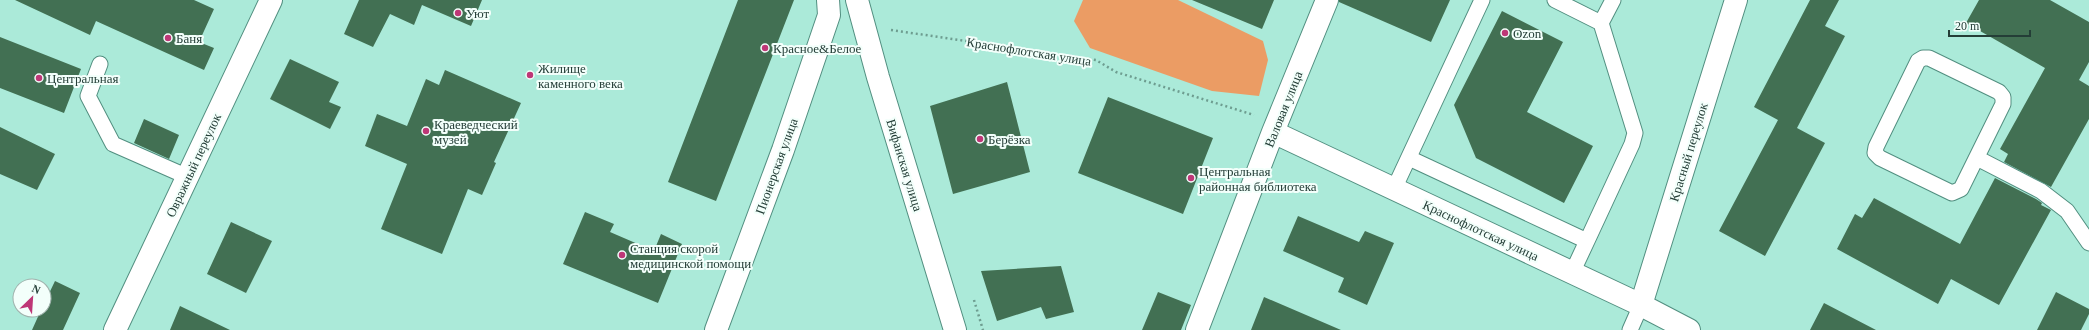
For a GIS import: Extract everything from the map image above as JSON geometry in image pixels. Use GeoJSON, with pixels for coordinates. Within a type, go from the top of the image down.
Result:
{"type":"FeatureCollection","features":[{"type":"Feature","properties":{"kind":"street","name":"Овражный переулок"},"geometry":{"type":"LineString","coordinates":[[115,330],[271,0]]}},
{"type":"Feature","properties":{"kind":"street","name":"Пионерская улица"},"geometry":{"type":"LineString","coordinates":[[716,330],[783,150],[829,15],[828,0]]}},
{"type":"Feature","properties":{"kind":"street","name":"Вифанская улица"},"geometry":{"type":"LineString","coordinates":[[857,0],[880,84],[955,330]]}},
{"type":"Feature","properties":{"kind":"street","name":"Валовая улица"},"geometry":{"type":"LineString","coordinates":[[1197,330],[1276,126],[1327,0]]}},
{"type":"Feature","properties":{"kind":"street","name":"Красный переулок"},"geometry":{"type":"LineString","coordinates":[[1641,305],[1736,0]]}},
{"type":"Feature","properties":{"kind":"street","name":"Краснофлотская улица"},"geometry":{"type":"LineString","coordinates":[[1276,126],[1394,189],[1641,305],[1689,330]]}},
{"type":"Feature","properties":{"kind":"lane"},"geometry":{"type":"LineString","coordinates":[[1394,189],[1482,0]]}},
{"type":"Feature","properties":{"kind":"lane"},"geometry":{"type":"LineString","coordinates":[[1555,0],[1601,23]]}},
{"type":"Feature","properties":{"kind":"lane"},"geometry":{"type":"LineString","coordinates":[[1572,273],[1632,144],[1635,133],[1601,23],[1613,0]]}},
{"type":"Feature","properties":{"kind":"lane"},"geometry":{"type":"LineString","coordinates":[[1923,58],[1929,58],[1999,92],[2003,97],[2003,104],[1977,158],[1961,190],[1952,192],[1880,158],[1875,153],[1876,147],[1918,61],[1923,58]]}},
{"type":"Feature","properties":{"kind":"lane"},"geometry":{"type":"LineString","coordinates":[[100,64],[88,96],[113,144],[185,183]]}},
{"type":"Feature","properties":{"kind":"lane"},"geometry":{"type":"LineString","coordinates":[[1409,158],[1587,241]]}},
{"type":"Feature","properties":{"kind":"lane"},"geometry":{"type":"LineString","coordinates":[[1977,158],[2041,191],[2068,211],[2089,243]]}},
{"type":"Feature","properties":{"kind":"lane"},"geometry":{"type":"LineString","coordinates":[[1630,330],[1641,305]]}},
{"type":"Feature","properties":{"kind":"path","name":"Краснофлотская улица"},"geometry":{"type":"LineString","coordinates":[[891,30],[1096,60],[1116,72],[1247,114],[1276,126]]}},
{"type":"Feature","properties":{"kind":"shaded area"},"geometry":{"type":"Polygon","coordinates":[[[1083,0],[1178,0],[1263,41],[1268,60],[1259,96],[1212,91],[1090,48],[1074,21],[1083,0]]]}},
{"type":"Feature","properties":{"kind":"building","name":"Баня"},"geometry":{"type":"Polygon","coordinates":[[[15,0],[194,0],[214,9],[199,42],[214,48],[204,70],[96,21],[90,35],[15,0]]]}},
{"type":"Feature","properties":{"kind":"building"},"geometry":{"type":"Polygon","coordinates":[[[359,0],[482,0],[471,26],[422,5],[414,25],[390,14],[373,47],[344,34],[359,0]]]}},
{"type":"Feature","properties":{"kind":"building"},"geometry":{"type":"Polygon","coordinates":[[[738,0],[794,0],[716,201],[668,182],[738,0]]]}},
{"type":"Feature","properties":{"kind":"building"},"geometry":{"type":"Polygon","coordinates":[[[1192,0],[1274,0],[1262,29],[1192,0]]]}},
{"type":"Feature","properties":{"kind":"building"},"geometry":{"type":"Polygon","coordinates":[[[1339,0],[1450,0],[1431,42],[1339,2],[1339,0]]]}},
{"type":"Feature","properties":{"kind":"building"},"geometry":{"type":"Polygon","coordinates":[[[1810,0],[1839,0],[1825,26],[1845,36],[1797,128],[1825,143],[1765,256],[1719,231],[1778,120],[1754,107],[1810,0]]]}},
{"type":"Feature","properties":{"kind":"building"},"geometry":{"type":"Polygon","coordinates":[[[1979,0],[2050,0],[2089,22],[2089,62],[2079,80],[2089,86],[2089,119],[2051,187],[2004,162],[2008,154],[2000,149],[2045,68],[1966,23],[1979,0]]]}},
{"type":"Feature","properties":{"kind":"building"},"geometry":{"type":"Polygon","coordinates":[[[1502,11],[1563,42],[1527,112],[1593,146],[1564,203],[1476,158],[1454,105],[1502,11]]]}},
{"type":"Feature","properties":{"kind":"building","name":"Центральная"},"geometry":{"type":"Polygon","coordinates":[[[0,37],[81,69],[64,113],[0,88],[0,37]]]}},
{"type":"Feature","properties":{"kind":"building"},"geometry":{"type":"Polygon","coordinates":[[[290,59],[339,82],[329,102],[341,107],[330,129],[270,99],[290,59]]]}},
{"type":"Feature","properties":{"kind":"building","name":"Краеведческий музей"},"geometry":{"type":"Polygon","coordinates":[[[445,70],[521,103],[494,162],[496,163],[482,195],[468,189],[442,254],[381,229],[407,164],[365,146],[377,114],[407,126],[426,79],[439,85],[445,70]]]}},
{"type":"Feature","properties":{"kind":"building","name":"Берёзка"},"geometry":{"type":"Polygon","coordinates":[[[1007,82],[1030,172],[953,194],[930,106],[1007,82]]]}},
{"type":"Feature","properties":{"kind":"building"},"geometry":{"type":"Polygon","coordinates":[[[1108,97],[1213,138],[1183,214],[1078,173],[1108,97]]]}},
{"type":"Feature","properties":{"kind":"building"},"geometry":{"type":"Polygon","coordinates":[[[144,119],[179,135],[169,159],[134,143],[144,119]]]}},
{"type":"Feature","properties":{"kind":"building"},"geometry":{"type":"Polygon","coordinates":[[[0,127],[55,154],[37,190],[0,174],[0,127]]]}},
{"type":"Feature","properties":{"kind":"building"},"geometry":{"type":"Polygon","coordinates":[[[1995,178],[2036,199],[2042,203],[2041,205],[2051,210],[1999,305],[1951,279],[1938,304],[1837,249],[1855,214],[1862,218],[1874,198],[1960,244],[1995,178]]]}},
{"type":"Feature","properties":{"kind":"building","name":"Станция скорой медицинской помощи"},"geometry":{"type":"Polygon","coordinates":[[[585,212],[614,224],[610,232],[654,251],[661,234],[682,244],[658,303],[563,264],[585,212]]]}},
{"type":"Feature","properties":{"kind":"building"},"geometry":{"type":"Polygon","coordinates":[[[1298,216],[1359,242],[1365,231],[1394,243],[1367,305],[1338,292],[1344,278],[1283,251],[1298,216]]]}},
{"type":"Feature","properties":{"kind":"building"},"geometry":{"type":"Polygon","coordinates":[[[231,222],[272,241],[246,293],[207,274],[231,222]]]}},
{"type":"Feature","properties":{"kind":"building"},"geometry":{"type":"Polygon","coordinates":[[[1061,266],[1074,312],[1046,319],[1041,307],[997,321],[981,271],[1061,266]]]}},
{"type":"Feature","properties":{"kind":"building"},"geometry":{"type":"Polygon","coordinates":[[[55,281],[80,293],[63,330],[32,330],[37,318],[52,318],[52,287],[55,281]]]}},
{"type":"Feature","properties":{"kind":"building"},"geometry":{"type":"Polygon","coordinates":[[[1158,292],[1191,305],[1181,330],[1142,330],[1158,292]]]}},
{"type":"Feature","properties":{"kind":"building"},"geometry":{"type":"Polygon","coordinates":[[[2056,292],[2089,309],[2089,314],[2081,330],[2037,330],[2056,292]]]}},
{"type":"Feature","properties":{"kind":"building"},"geometry":{"type":"Polygon","coordinates":[[[1264,297],[1341,330],[1251,330],[1264,297]]]}},
{"type":"Feature","properties":{"kind":"building"},"geometry":{"type":"Polygon","coordinates":[[[1824,303],[1876,330],[1810,330],[1824,303]]]}},
{"type":"Feature","properties":{"kind":"building"},"geometry":{"type":"Polygon","coordinates":[[[180,306],[230,330],[170,330],[180,306]]]}},
{"type":"Feature","properties":{"kind":"place","name":"Уют"},"geometry":{"type":"Point","coordinates":[458,13]}},
{"type":"Feature","properties":{"kind":"place","name":"Ozon"},"geometry":{"type":"Point","coordinates":[1505,33]}},
{"type":"Feature","properties":{"kind":"place","name":"Баня"},"geometry":{"type":"Point","coordinates":[168,38]}},
{"type":"Feature","properties":{"kind":"place","name":"Красное&Белое"},"geometry":{"type":"Point","coordinates":[765,48]}},
{"type":"Feature","properties":{"kind":"place","name":"Жилище каменного века"},"geometry":{"type":"Point","coordinates":[530,75]}},
{"type":"Feature","properties":{"kind":"place","name":"Центральная"},"geometry":{"type":"Point","coordinates":[39,78]}},
{"type":"Feature","properties":{"kind":"place","name":"Краеведческий музей"},"geometry":{"type":"Point","coordinates":[426,131]}},
{"type":"Feature","properties":{"kind":"place","name":"Берёзка"},"geometry":{"type":"Point","coordinates":[980,139]}},
{"type":"Feature","properties":{"kind":"place","name":"Центральная районная библиотека"},"geometry":{"type":"Point","coordinates":[1191,178]}},
{"type":"Feature","properties":{"kind":"place","name":"Станция скорой медицинской помощи"},"geometry":{"type":"Point","coordinates":[622,255]}}]}
